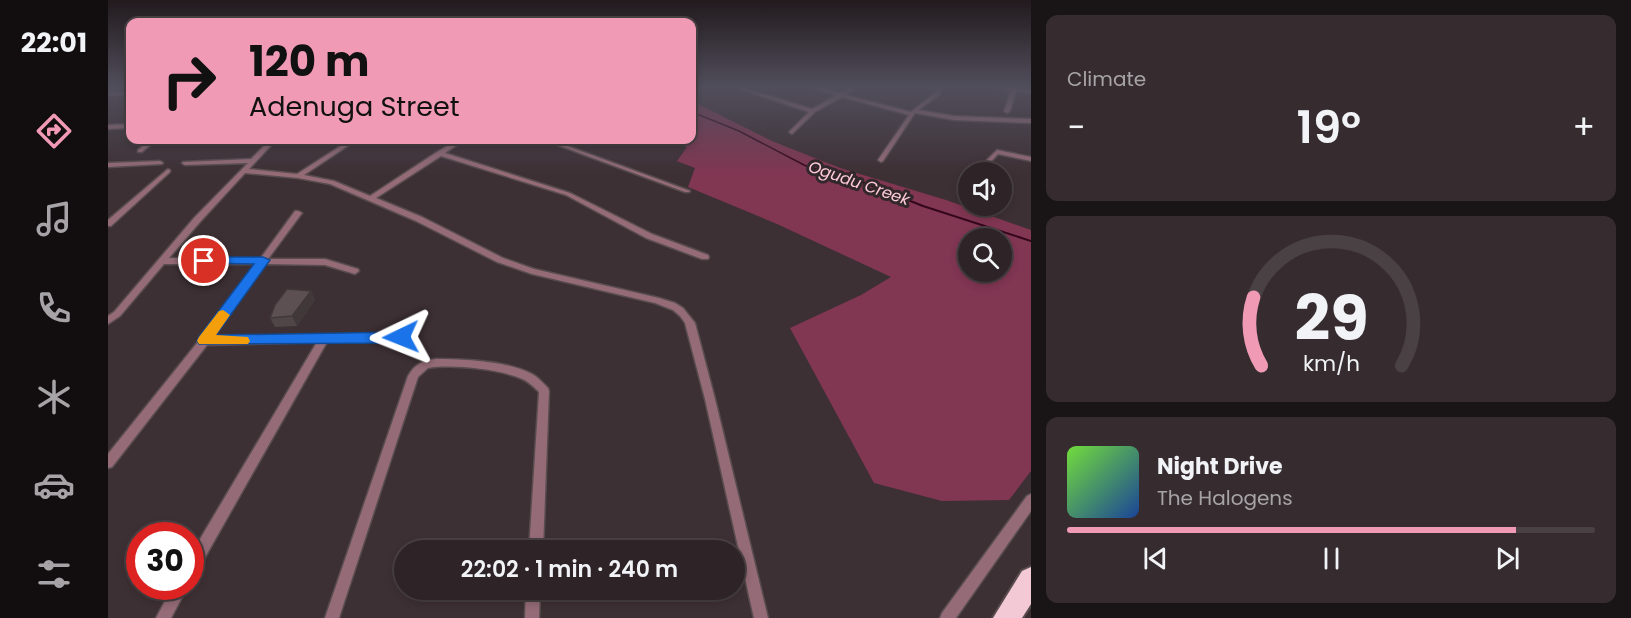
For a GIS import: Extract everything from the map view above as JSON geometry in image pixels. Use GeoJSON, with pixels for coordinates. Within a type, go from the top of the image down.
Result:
{"type":"FeatureCollection","features":[{"type":"Feature","properties":{"kind":"highway"},"geometry":{"type":"LineString","coordinates":[[1007,618],[1031,579]]}},
{"type":"Feature","properties":{"kind":"street"},"geometry":{"type":"LineString","coordinates":[[792,132],[808,116]]}},
{"type":"Feature","properties":{"kind":"street"},"geometry":{"type":"LineString","coordinates":[[881,160],[911,116]]}},
{"type":"Feature","properties":{"kind":"street"},"geometry":{"type":"LineString","coordinates":[[936,116],[1031,121]]}},
{"type":"Feature","properties":{"kind":"street"},"geometry":{"type":"LineString","coordinates":[[108,127],[126,126]]}},
{"type":"Feature","properties":{"kind":"street"},"geometry":{"type":"LineString","coordinates":[[140,151],[148,144]]}},
{"type":"Feature","properties":{"kind":"street"},"geometry":{"type":"LineString","coordinates":[[108,321],[117,314],[164,261],[197,220],[269,144]]}},
{"type":"Feature","properties":{"kind":"street"},"geometry":{"type":"LineString","coordinates":[[298,176],[347,144]]}},
{"type":"Feature","properties":{"kind":"street"},"geometry":{"type":"LineString","coordinates":[[371,198],[454,144]]}},
{"type":"Feature","properties":{"kind":"street"},"geometry":{"type":"LineString","coordinates":[[558,144],[687,191]]}},
{"type":"Feature","properties":{"kind":"street"},"geometry":{"type":"LineString","coordinates":[[988,162],[997,152],[1031,159]]}},
{"type":"Feature","properties":{"kind":"street"},"geometry":{"type":"LineString","coordinates":[[440,153],[560,190],[649,236],[705,257]]}},
{"type":"Feature","properties":{"kind":"street"},"geometry":{"type":"LineString","coordinates":[[185,163],[254,160]]}},
{"type":"Feature","properties":{"kind":"street"},"geometry":{"type":"LineString","coordinates":[[108,165],[159,163]]}},
{"type":"Feature","properties":{"kind":"street"},"geometry":{"type":"LineString","coordinates":[[108,224],[168,171]]}},
{"type":"Feature","properties":{"kind":"street"},"geometry":{"type":"LineString","coordinates":[[244,171],[332,182],[419,219],[500,260],[532,271],[672,304],[684,312],[690,323],[711,399],[760,618]]}},
{"type":"Feature","properties":{"kind":"street"},"geometry":{"type":"LineString","coordinates":[[108,463],[204,341],[298,213]]}},
{"type":"Feature","properties":{"kind":"street"},"geometry":{"type":"LineString","coordinates":[[164,261],[325,262],[355,271]]}},
{"type":"Feature","properties":{"kind":"street"},"geometry":{"type":"LineString","coordinates":[[204,341],[401,337]]}},
{"type":"Feature","properties":{"kind":"street"},"geometry":{"type":"LineString","coordinates":[[204,546],[324,340]]}},
{"type":"Feature","properties":{"kind":"street"},"geometry":{"type":"LineString","coordinates":[[332,618],[413,376],[417,369],[427,364],[497,368],[524,375],[537,383],[544,392],[537,540]]}},
{"type":"Feature","properties":{"kind":"street"},"geometry":{"type":"LineString","coordinates":[[947,618],[1031,500]]}},
{"type":"Feature","properties":{"kind":"street"},"geometry":{"type":"LineString","coordinates":[[163,618],[173,600]]}},
{"type":"Feature","properties":{"kind":"street"},"geometry":{"type":"LineString","coordinates":[[532,618],[533,600]]}},
{"type":"Feature","properties":{"kind":"shaded area"},"geometry":{"type":"Polygon","coordinates":[[[696,116],[722,116],[772,141],[840,168],[958,204],[958,216],[991,216],[1031,230],[1031,471],[1009,500],[942,501],[874,483],[790,328],[861,295],[891,277],[777,224],[688,187],[695,168],[677,161],[687,147],[680,144],[696,144],[696,116]]]}},
{"type":"Feature","properties":{"kind":"building"},"geometry":{"type":"Polygon","coordinates":[[[287,289],[311,291],[292,316],[270,318],[275,305],[287,289]]]}},
{"type":"Feature","properties":{"kind":"waterway","name":"Ogudu Creek"},"geometry":{"type":"LineString","coordinates":[[701,116],[739,131],[806,166],[825,171]]}},
{"type":"Feature","properties":{"kind":"waterway","name":"Ogudu Creek"},"geometry":{"type":"LineString","coordinates":[[819,170],[865,183],[923,206],[1031,241]]}},
{"type":"Feature","properties":{"kind":"slow traffic"},"geometry":{"type":"LineString","coordinates":[[223,315],[204,341],[243,341]]}},
{"type":"Feature","properties":{"kind":"route"},"geometry":{"type":"LineString","coordinates":[[204,261],[263,260],[204,341],[401,337]]}}]}
